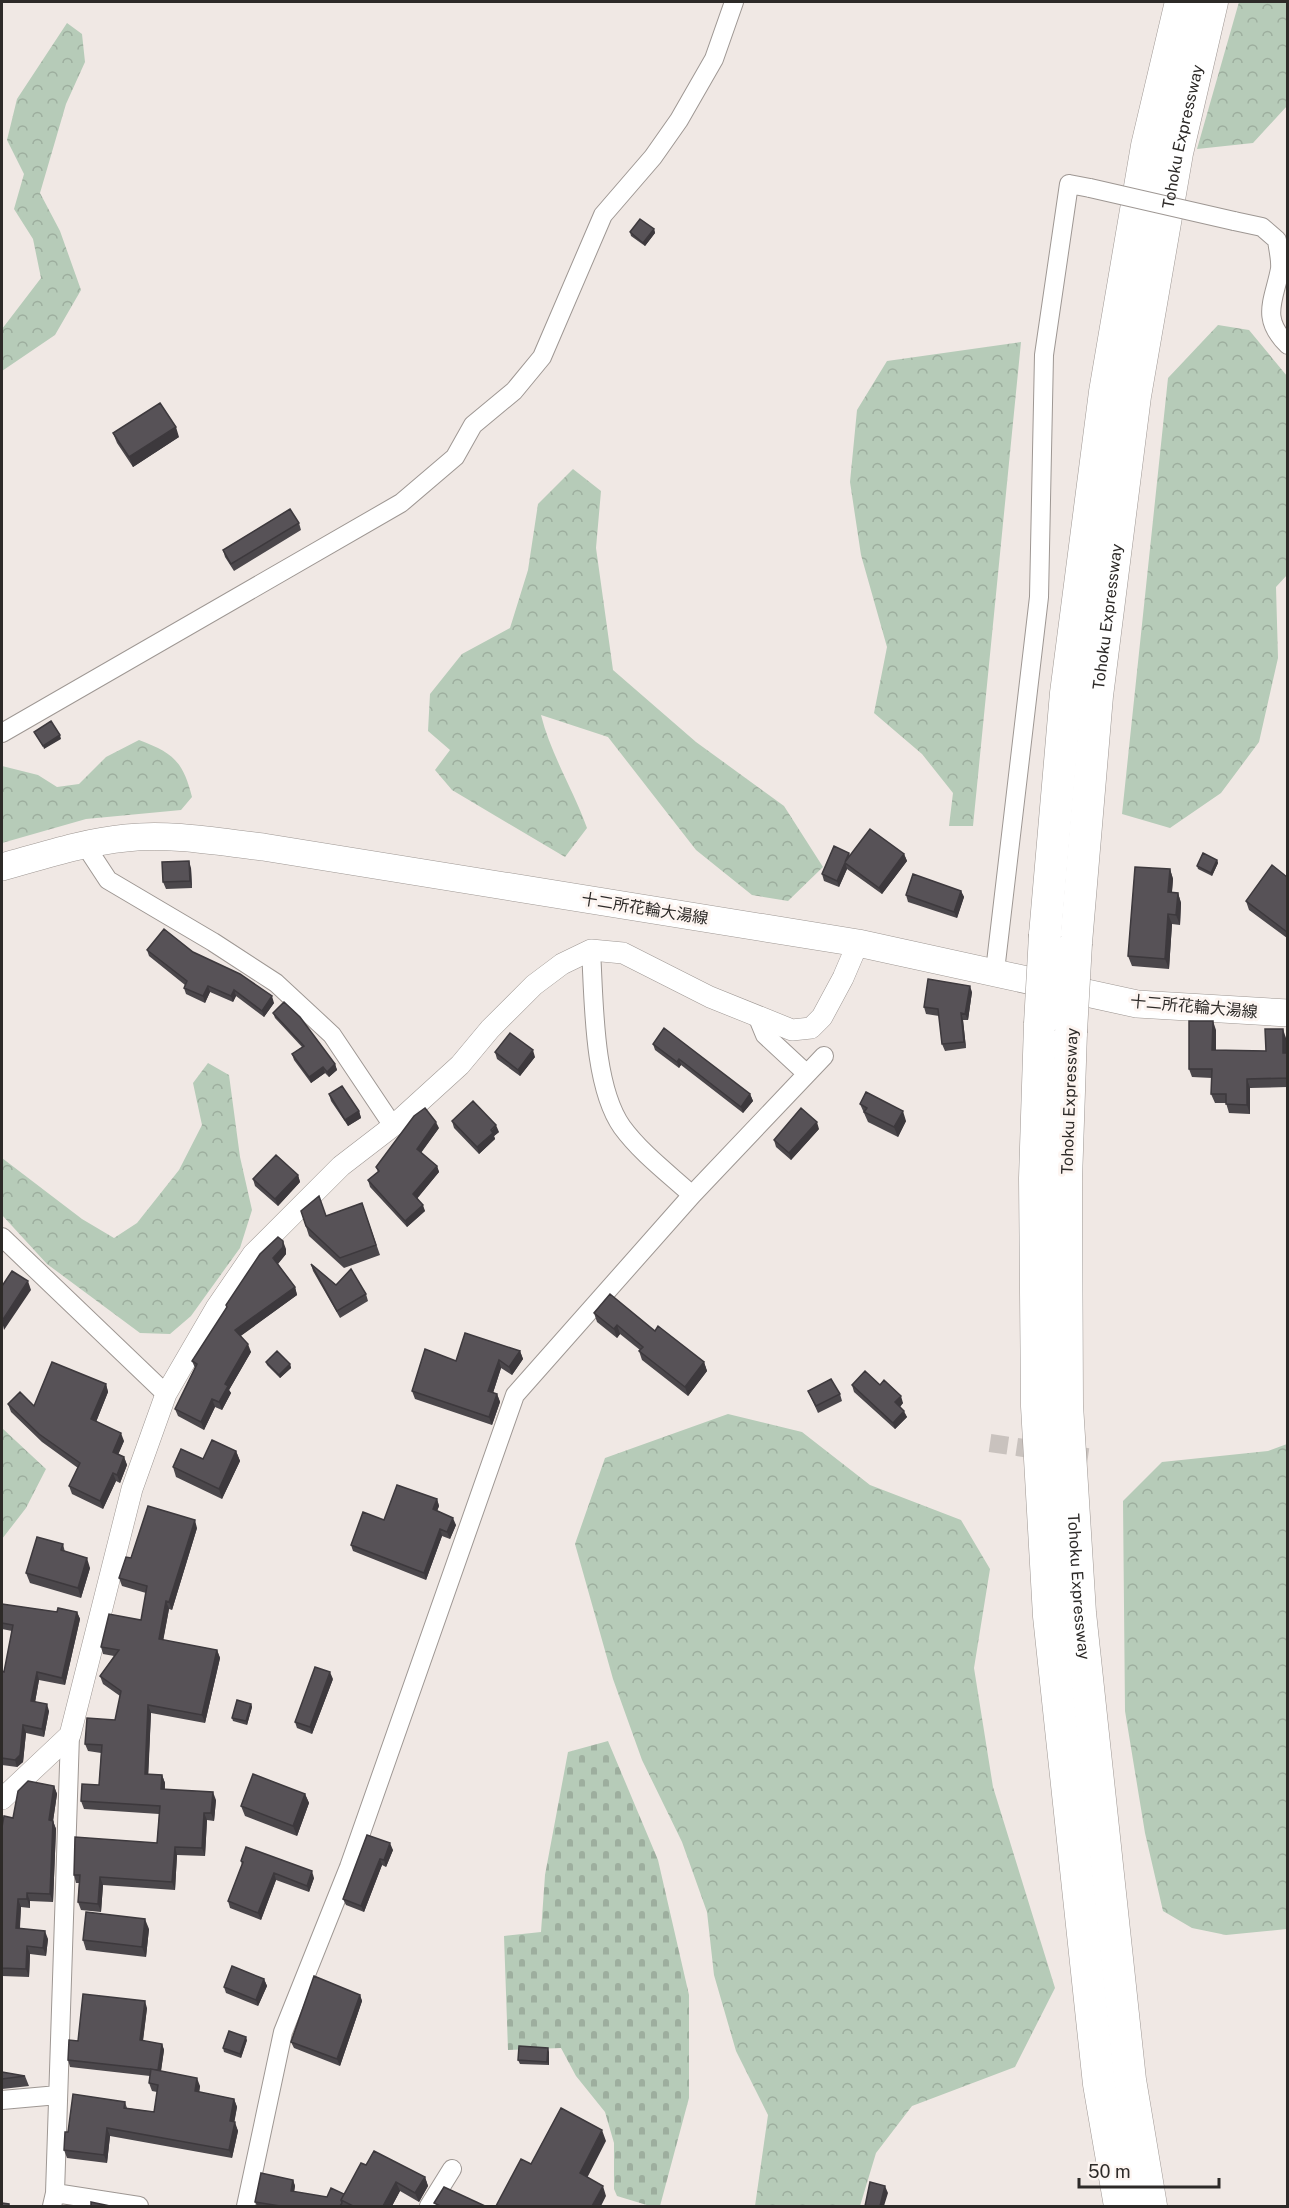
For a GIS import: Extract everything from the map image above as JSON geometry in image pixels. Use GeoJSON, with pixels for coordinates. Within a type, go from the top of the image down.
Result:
{"type":"FeatureCollection","features":[{"type":"Feature","properties":{"kind":"highway","name":"Tohoku Expressway"},"geometry":{"type":"LineString","coordinates":[[1120,2206],[1099,2084],[1049,1616],[1037,1406],[1035,1178],[1045,935],[1066,693],[1105,392],[1147,146],[1181,2]]}},
{"type":"Feature","properties":{"kind":"highway","name":"Tohoku Expressway"},"geometry":{"type":"LineString","coordinates":[[1151,2206],[1130,2080],[1080,1613],[1067,1405],[1066,1180],[1076,943],[1097,696],[1135,396],[1176,153],[1212,2]]}},
{"type":"Feature","properties":{"kind":"main road","name":"十二所花輪大湯線"},"geometry":{"type":"LineString","coordinates":[[2,867],[85,845],[127,837],[193,839],[263,847],[858,943],[995,971],[1137,1004],[1287,1013]]}},
{"type":"Feature","properties":{"kind":"street"},"geometry":{"type":"LineString","coordinates":[[2,734],[402,503],[456,457],[473,425],[514,391],[542,357],[603,215],[653,157],[679,120],[714,59],[734,2]]}},
{"type":"Feature","properties":{"kind":"street"},"geometry":{"type":"LineString","coordinates":[[995,971],[1039,597],[1044,355],[1069,183],[1262,227],[1277,240],[1280,266],[1271,304],[1274,332],[1287,345]]}},
{"type":"Feature","properties":{"kind":"street"},"geometry":{"type":"LineString","coordinates":[[85,845],[108,880],[276,983],[332,1035],[393,1126]]}},
{"type":"Feature","properties":{"kind":"street"},"geometry":{"type":"LineString","coordinates":[[139,2206],[54,2200],[70,1735],[132,1489],[166,1394],[216,1308],[253,1254],[341,1166],[393,1126],[460,1065],[490,1029],[534,985],[562,964],[591,951],[623,953],[758,1018],[792,1030],[811,1028],[822,1017],[843,978],[858,943]]}},
{"type":"Feature","properties":{"kind":"street"},"geometry":{"type":"LineString","coordinates":[[591,951],[597,1046],[607,1093],[621,1126],[692,1195]]}},
{"type":"Feature","properties":{"kind":"street"},"geometry":{"type":"LineString","coordinates":[[758,1018],[765,1035],[807,1074]]}},
{"type":"Feature","properties":{"kind":"street"},"geometry":{"type":"LineString","coordinates":[[246,2206],[283,2032],[348,1867],[515,1395],[692,1195],[824,1056]]}},
{"type":"Feature","properties":{"kind":"street"},"geometry":{"type":"LineString","coordinates":[[2,1237],[166,1394]]}},
{"type":"Feature","properties":{"kind":"street"},"geometry":{"type":"LineString","coordinates":[[2,1799],[70,1735]]}},
{"type":"Feature","properties":{"kind":"street"},"geometry":{"type":"LineString","coordinates":[[2,2100],[58,2095]]}},
{"type":"Feature","properties":{"kind":"street"},"geometry":{"type":"LineString","coordinates":[[429,2206],[452,2169]]}},
{"type":"Feature","properties":{"kind":"green space"},"geometry":{"type":"Polygon","coordinates":[[[1239,2],[1287,2],[1287,106],[1253,143],[1197,149],[1239,2]]]}},
{"type":"Feature","properties":{"kind":"green space"},"geometry":{"type":"Polygon","coordinates":[[[67,23],[82,34],[85,62],[66,104],[40,193],[60,231],[81,290],[55,335],[2,371],[2,329],[41,278],[33,239],[14,209],[24,174],[7,140],[17,99],[67,23]]]}},
{"type":"Feature","properties":{"kind":"green space"},"geometry":{"type":"Polygon","coordinates":[[[1218,325],[1249,330],[1287,376],[1287,575],[1276,587],[1278,658],[1259,742],[1221,793],[1170,828],[1122,814],[1168,378],[1218,325]]]}},
{"type":"Feature","properties":{"kind":"green space"},"geometry":{"type":"Polygon","coordinates":[[[1021,342],[973,826],[949,826],[953,793],[922,754],[874,713],[887,647],[861,555],[850,482],[857,410],[887,361],[1021,342]]]}},
{"type":"Feature","properties":{"kind":"green space"},"geometry":{"type":"Polygon","coordinates":[[[573,469],[601,491],[596,548],[613,670],[696,742],[784,806],[823,867],[788,901],[752,895],[696,850],[608,737],[541,715],[550,744],[587,828],[565,857],[452,790],[435,770],[450,750],[428,731],[430,694],[462,654],[510,628],[528,570],[538,504],[573,469]]]}},
{"type":"Feature","properties":{"kind":"green space"},"geometry":{"type":"Polygon","coordinates":[[[139,740],[168,754],[185,775],[192,797],[181,810],[86,819],[2,843],[2,766],[38,775],[57,787],[79,784],[106,757],[139,740]]]}},
{"type":"Feature","properties":{"kind":"green space"},"geometry":{"type":"Polygon","coordinates":[[[208,1063],[229,1075],[240,1157],[252,1210],[240,1248],[191,1316],[170,1334],[140,1333],[47,1264],[2,1215],[2,1158],[82,1219],[114,1238],[137,1223],[179,1170],[202,1125],[193,1083],[208,1063]]]}},
{"type":"Feature","properties":{"kind":"green space"},"geometry":{"type":"Polygon","coordinates":[[[728,1414],[802,1432],[870,1485],[961,1520],[990,1569],[974,1668],[993,1787],[1055,1988],[1015,2067],[912,2106],[876,2153],[860,2206],[755,2206],[768,2115],[736,2051],[714,1975],[707,1912],[682,1842],[642,1760],[613,1679],[575,1544],[605,1458],[728,1414]]]}},
{"type":"Feature","properties":{"kind":"green space"},"geometry":{"type":"Polygon","coordinates":[[[2,1428],[46,1469],[26,1508],[2,1539],[2,1428]]]}},
{"type":"Feature","properties":{"kind":"green space"},"geometry":{"type":"Polygon","coordinates":[[[1287,1444],[1287,1929],[1226,1935],[1192,1928],[1163,1911],[1145,1833],[1125,1711],[1123,1501],[1162,1462],[1268,1451],[1287,1444]]]}},
{"type":"Feature","properties":{"kind":"green space"},"geometry":{"type":"Polygon","coordinates":[[[608,1741],[658,1860],[689,1995],[689,2098],[660,2206],[650,2206],[617,2196],[614,2189],[614,2143],[605,2112],[576,2076],[561,2048],[508,2050],[504,1936],[541,1932],[545,1875],[568,1752],[608,1741]]]}},
{"type":"Feature","properties":{"kind":"building"},"geometry":{"type":"Polygon","coordinates":[[[640,219],[654,229],[643,243],[630,232],[640,219]]]}},
{"type":"Feature","properties":{"kind":"building"},"geometry":{"type":"Polygon","coordinates":[[[160,403],[176,427],[129,457],[113,433],[160,403]]]}},
{"type":"Feature","properties":{"kind":"building"},"geometry":{"type":"Polygon","coordinates":[[[290,509],[299,523],[231,564],[223,550],[290,509]]]}},
{"type":"Feature","properties":{"kind":"building"},"geometry":{"type":"Polygon","coordinates":[[[51,721],[60,735],[43,746],[34,732],[51,721]]]}},
{"type":"Feature","properties":{"kind":"building"},"geometry":{"type":"Polygon","coordinates":[[[870,829],[904,854],[879,888],[845,863],[837,881],[822,874],[834,846],[849,853],[845,862],[870,829]]]}},
{"type":"Feature","properties":{"kind":"building"},"geometry":{"type":"Polygon","coordinates":[[[1203,853],[1217,860],[1211,873],[1197,866],[1203,853]]]}},
{"type":"Feature","properties":{"kind":"building"},"geometry":{"type":"Polygon","coordinates":[[[189,861],[190,881],[163,882],[162,862],[189,861]]]}},
{"type":"Feature","properties":{"kind":"building"},"geometry":{"type":"Polygon","coordinates":[[[1272,865],[1287,877],[1287,932],[1246,901],[1272,865]]]}},
{"type":"Feature","properties":{"kind":"building"},"geometry":{"type":"Polygon","coordinates":[[[1135,867],[1170,869],[1168,892],[1178,893],[1176,915],[1168,914],[1165,959],[1128,956],[1135,867]]]}},
{"type":"Feature","properties":{"kind":"building"},"geometry":{"type":"Polygon","coordinates":[[[913,874],[961,891],[954,912],[906,895],[913,874]]]}},
{"type":"Feature","properties":{"kind":"building"},"geometry":{"type":"Polygon","coordinates":[[[164,929],[193,952],[240,974],[272,996],[262,1011],[234,990],[231,996],[208,986],[203,996],[184,988],[187,981],[147,950],[164,929]]]}},
{"type":"Feature","properties":{"kind":"building"},"geometry":{"type":"Polygon","coordinates":[[[928,979],[970,986],[965,1014],[961,1013],[964,1042],[942,1044],[938,1009],[924,1007],[928,979]]]}},
{"type":"Feature","properties":{"kind":"building"},"geometry":{"type":"Polygon","coordinates":[[[284,1002],[300,1017],[335,1064],[327,1072],[323,1067],[309,1077],[292,1054],[304,1046],[273,1013],[284,1002]]]}},
{"type":"Feature","properties":{"kind":"building"},"geometry":{"type":"Polygon","coordinates":[[[1189,1021],[1213,1021],[1212,1050],[1266,1051],[1265,1029],[1283,1029],[1283,1053],[1287,1053],[1287,1078],[1247,1079],[1247,1105],[1226,1104],[1226,1094],[1211,1094],[1212,1069],[1189,1069],[1189,1021]]]}},
{"type":"Feature","properties":{"kind":"building"},"geometry":{"type":"Polygon","coordinates":[[[664,1028],[750,1094],[741,1107],[679,1059],[677,1062],[653,1044],[664,1028]]]}},
{"type":"Feature","properties":{"kind":"building"},"geometry":{"type":"Polygon","coordinates":[[[510,1033],[533,1050],[518,1070],[495,1052],[510,1033]]]}},
{"type":"Feature","properties":{"kind":"building"},"geometry":{"type":"Polygon","coordinates":[[[342,1086],[359,1111],[345,1120],[329,1094],[342,1086]]]}},
{"type":"Feature","properties":{"kind":"building"},"geometry":{"type":"Polygon","coordinates":[[[866,1092],[903,1111],[894,1127],[864,1112],[867,1108],[860,1104],[866,1092]]]}},
{"type":"Feature","properties":{"kind":"building"},"geometry":{"type":"Polygon","coordinates":[[[473,1101],[496,1125],[491,1130],[493,1133],[477,1147],[452,1121],[473,1101]]]}},
{"type":"Feature","properties":{"kind":"building"},"geometry":{"type":"Polygon","coordinates":[[[425,1108],[436,1122],[417,1149],[437,1166],[413,1194],[423,1205],[405,1221],[368,1180],[379,1171],[376,1167],[414,1116],[425,1108]]]}},
{"type":"Feature","properties":{"kind":"building"},"geometry":{"type":"Polygon","coordinates":[[[801,1108],[817,1122],[789,1153],[774,1140],[801,1108]]]}},
{"type":"Feature","properties":{"kind":"building"},"geometry":{"type":"Polygon","coordinates":[[[276,1155],[298,1175],[275,1199],[253,1179],[276,1155]]]}},
{"type":"Feature","properties":{"kind":"building"},"geometry":{"type":"Polygon","coordinates":[[[319,1196],[326,1216],[362,1203],[376,1245],[340,1258],[306,1226],[301,1211],[319,1196]]]}},
{"type":"Feature","properties":{"kind":"building"},"geometry":{"type":"Polygon","coordinates":[[[278,1237],[283,1241],[283,1247],[273,1258],[295,1287],[235,1330],[248,1344],[225,1384],[228,1386],[219,1402],[212,1399],[201,1422],[175,1409],[197,1364],[192,1361],[260,1254],[278,1237]]]}},
{"type":"Feature","properties":{"kind":"building"},"geometry":{"type":"Polygon","coordinates":[[[311,1264],[336,1285],[351,1269],[366,1294],[337,1311],[311,1264]]]}},
{"type":"Feature","properties":{"kind":"building"},"geometry":{"type":"Polygon","coordinates":[[[12,1271],[28,1281],[2,1321],[2,1286],[12,1271]]]}},
{"type":"Feature","properties":{"kind":"building"},"geometry":{"type":"Polygon","coordinates":[[[610,1294],[655,1331],[658,1326],[704,1362],[685,1387],[639,1351],[643,1347],[617,1325],[614,1329],[594,1313],[610,1294]]]}},
{"type":"Feature","properties":{"kind":"building"},"geometry":{"type":"Polygon","coordinates":[[[465,1333],[520,1351],[509,1367],[499,1360],[488,1391],[497,1394],[489,1417],[412,1391],[425,1349],[456,1361],[465,1333]]]}},
{"type":"Feature","properties":{"kind":"building"},"geometry":{"type":"Polygon","coordinates":[[[277,1351],[290,1364],[279,1375],[266,1362],[277,1351]]]}},
{"type":"Feature","properties":{"kind":"building"},"geometry":{"type":"Polygon","coordinates":[[[52,1362],[106,1384],[91,1419],[121,1433],[113,1452],[124,1457],[117,1475],[113,1473],[100,1501],[69,1486],[80,1463],[39,1434],[8,1404],[20,1392],[34,1406],[52,1362]]]}},
{"type":"Feature","properties":{"kind":"building"},"geometry":{"type":"Polygon","coordinates":[[[865,1371],[880,1385],[884,1380],[901,1396],[895,1402],[904,1411],[893,1423],[852,1385],[865,1371]]]}},
{"type":"Feature","properties":{"kind":"building"},"geometry":{"type":"Polygon","coordinates":[[[831,1379],[840,1394],[816,1406],[808,1391],[831,1379]]]}},
{"type":"Feature","properties":{"kind":"building"},"geometry":{"type":"Polygon","coordinates":[[[212,1440],[236,1451],[219,1489],[173,1467],[181,1449],[203,1459],[212,1440]]]}},
{"type":"Feature","properties":{"kind":"building"},"geometry":{"type":"Polygon","coordinates":[[[397,1485],[437,1499],[433,1509],[453,1518],[447,1532],[440,1529],[424,1573],[351,1545],[363,1512],[384,1520],[397,1485]]]}},
{"type":"Feature","properties":{"kind":"building"},"geometry":{"type":"Polygon","coordinates":[[[148,1506],[195,1520],[169,1602],[166,1601],[159,1639],[217,1650],[202,1715],[148,1705],[145,1774],[162,1775],[161,1789],[213,1792],[211,1813],[204,1813],[202,1848],[175,1847],[172,1882],[100,1877],[98,1904],[78,1902],[80,1875],[74,1875],[75,1837],[157,1843],[160,1806],[81,1801],[82,1784],[99,1785],[102,1745],[85,1744],[87,1718],[115,1720],[121,1691],[100,1676],[119,1650],[101,1647],[109,1614],[141,1620],[147,1586],[119,1578],[126,1557],[131,1558],[148,1506]]]}},
{"type":"Feature","properties":{"kind":"building"},"geometry":{"type":"Polygon","coordinates":[[[37,1537],[63,1544],[61,1550],[87,1558],[78,1588],[26,1573],[37,1537]]]}},
{"type":"Feature","properties":{"kind":"building"},"geometry":{"type":"Polygon","coordinates":[[[2,1604],[57,1612],[58,1608],[77,1612],[62,1678],[37,1672],[31,1701],[47,1704],[42,1729],[23,1725],[20,1755],[15,1760],[2,1758],[2,1671],[4,1672],[13,1625],[2,1623],[2,1604]]]}},
{"type":"Feature","properties":{"kind":"building"},"geometry":{"type":"Polygon","coordinates":[[[315,1667],[330,1672],[310,1727],[295,1722],[315,1667]]]}},
{"type":"Feature","properties":{"kind":"building"},"geometry":{"type":"Polygon","coordinates":[[[237,1700],[251,1704],[246,1721],[232,1718],[237,1700]]]}},
{"type":"Feature","properties":{"kind":"building"},"geometry":{"type":"Polygon","coordinates":[[[253,1774],[305,1794],[293,1826],[241,1806],[253,1774]]]}},
{"type":"Feature","properties":{"kind":"building"},"geometry":{"type":"Polygon","coordinates":[[[28,1781],[54,1786],[49,1820],[53,1821],[50,1894],[27,1893],[27,1899],[18,1899],[16,1928],[45,1931],[43,1948],[27,1946],[26,1969],[2,1968],[2,1827],[4,1816],[13,1818],[18,1791],[28,1781]]]}},
{"type":"Feature","properties":{"kind":"building"},"geometry":{"type":"Polygon","coordinates":[[[367,1835],[390,1843],[384,1860],[380,1859],[361,1906],[343,1899],[367,1835]]]}},
{"type":"Feature","properties":{"kind":"building"},"geometry":{"type":"Polygon","coordinates":[[[246,1847],[312,1871],[307,1886],[274,1873],[258,1913],[228,1901],[243,1862],[241,1861],[246,1847]]]}},
{"type":"Feature","properties":{"kind":"building"},"geometry":{"type":"Polygon","coordinates":[[[86,1912],[145,1919],[142,1947],[83,1940],[86,1912]]]}},
{"type":"Feature","properties":{"kind":"building"},"geometry":{"type":"Polygon","coordinates":[[[232,1966],[264,1979],[256,2000],[224,1987],[232,1966]]]}},
{"type":"Feature","properties":{"kind":"building"},"geometry":{"type":"Polygon","coordinates":[[[314,1976],[360,1995],[337,2059],[291,2042],[314,1976]]]}},
{"type":"Feature","properties":{"kind":"building"},"geometry":{"type":"Polygon","coordinates":[[[83,1994],[145,2001],[140,2040],[162,2044],[158,2070],[68,2060],[69,2040],[78,2041],[83,1994]]]}},
{"type":"Feature","properties":{"kind":"building"},"geometry":{"type":"Polygon","coordinates":[[[229,2031],[246,2037],[240,2054],[223,2048],[229,2031]]]}},
{"type":"Feature","properties":{"kind":"building"},"geometry":{"type":"Polygon","coordinates":[[[519,2046],[548,2048],[547,2062],[518,2060],[519,2046]]]}},
{"type":"Feature","properties":{"kind":"building"},"geometry":{"type":"Polygon","coordinates":[[[151,2069],[197,2078],[195,2091],[234,2099],[230,2121],[235,2122],[229,2150],[107,2128],[104,2155],[64,2150],[65,2132],[68,2132],[73,2094],[125,2102],[124,2108],[154,2112],[158,2085],[149,2083],[151,2069]]]}},
{"type":"Feature","properties":{"kind":"building"},"geometry":{"type":"Polygon","coordinates":[[[2,2072],[25,2076],[2,2079],[2,2072]]]}},
{"type":"Feature","properties":{"kind":"building"},"geometry":{"type":"Polygon","coordinates":[[[561,2108],[602,2130],[580,2173],[603,2186],[592,2206],[496,2206],[521,2159],[531,2164],[561,2108]]]}},
{"type":"Feature","properties":{"kind":"building"},"geometry":{"type":"Polygon","coordinates":[[[374,2151],[425,2177],[415,2193],[396,2182],[383,2206],[353,2206],[341,2200],[361,2163],[366,2165],[374,2151]]]}},
{"type":"Feature","properties":{"kind":"building"},"geometry":{"type":"Polygon","coordinates":[[[261,2173],[293,2180],[291,2191],[327,2197],[331,2188],[344,2194],[342,2203],[340,2206],[280,2206],[255,2202],[261,2173]]]}},
{"type":"Feature","properties":{"kind":"building"},"geometry":{"type":"Polygon","coordinates":[[[870,2182],[885,2186],[880,2206],[865,2206],[870,2182]]]}},
{"type":"Feature","properties":{"kind":"building"},"geometry":{"type":"Polygon","coordinates":[[[444,2187],[485,2206],[440,2206],[434,2203],[444,2187]]]}},
{"type":"Feature","properties":{"kind":"building"},"geometry":{"type":"Polygon","coordinates":[[[91,2202],[110,2206],[91,2206],[91,2202]]]}},
{"type":"Feature","properties":{"kind":"tunnel"},"geometry":{"type":"LineString","coordinates":[[990,1443],[1093,1458]]}}]}
